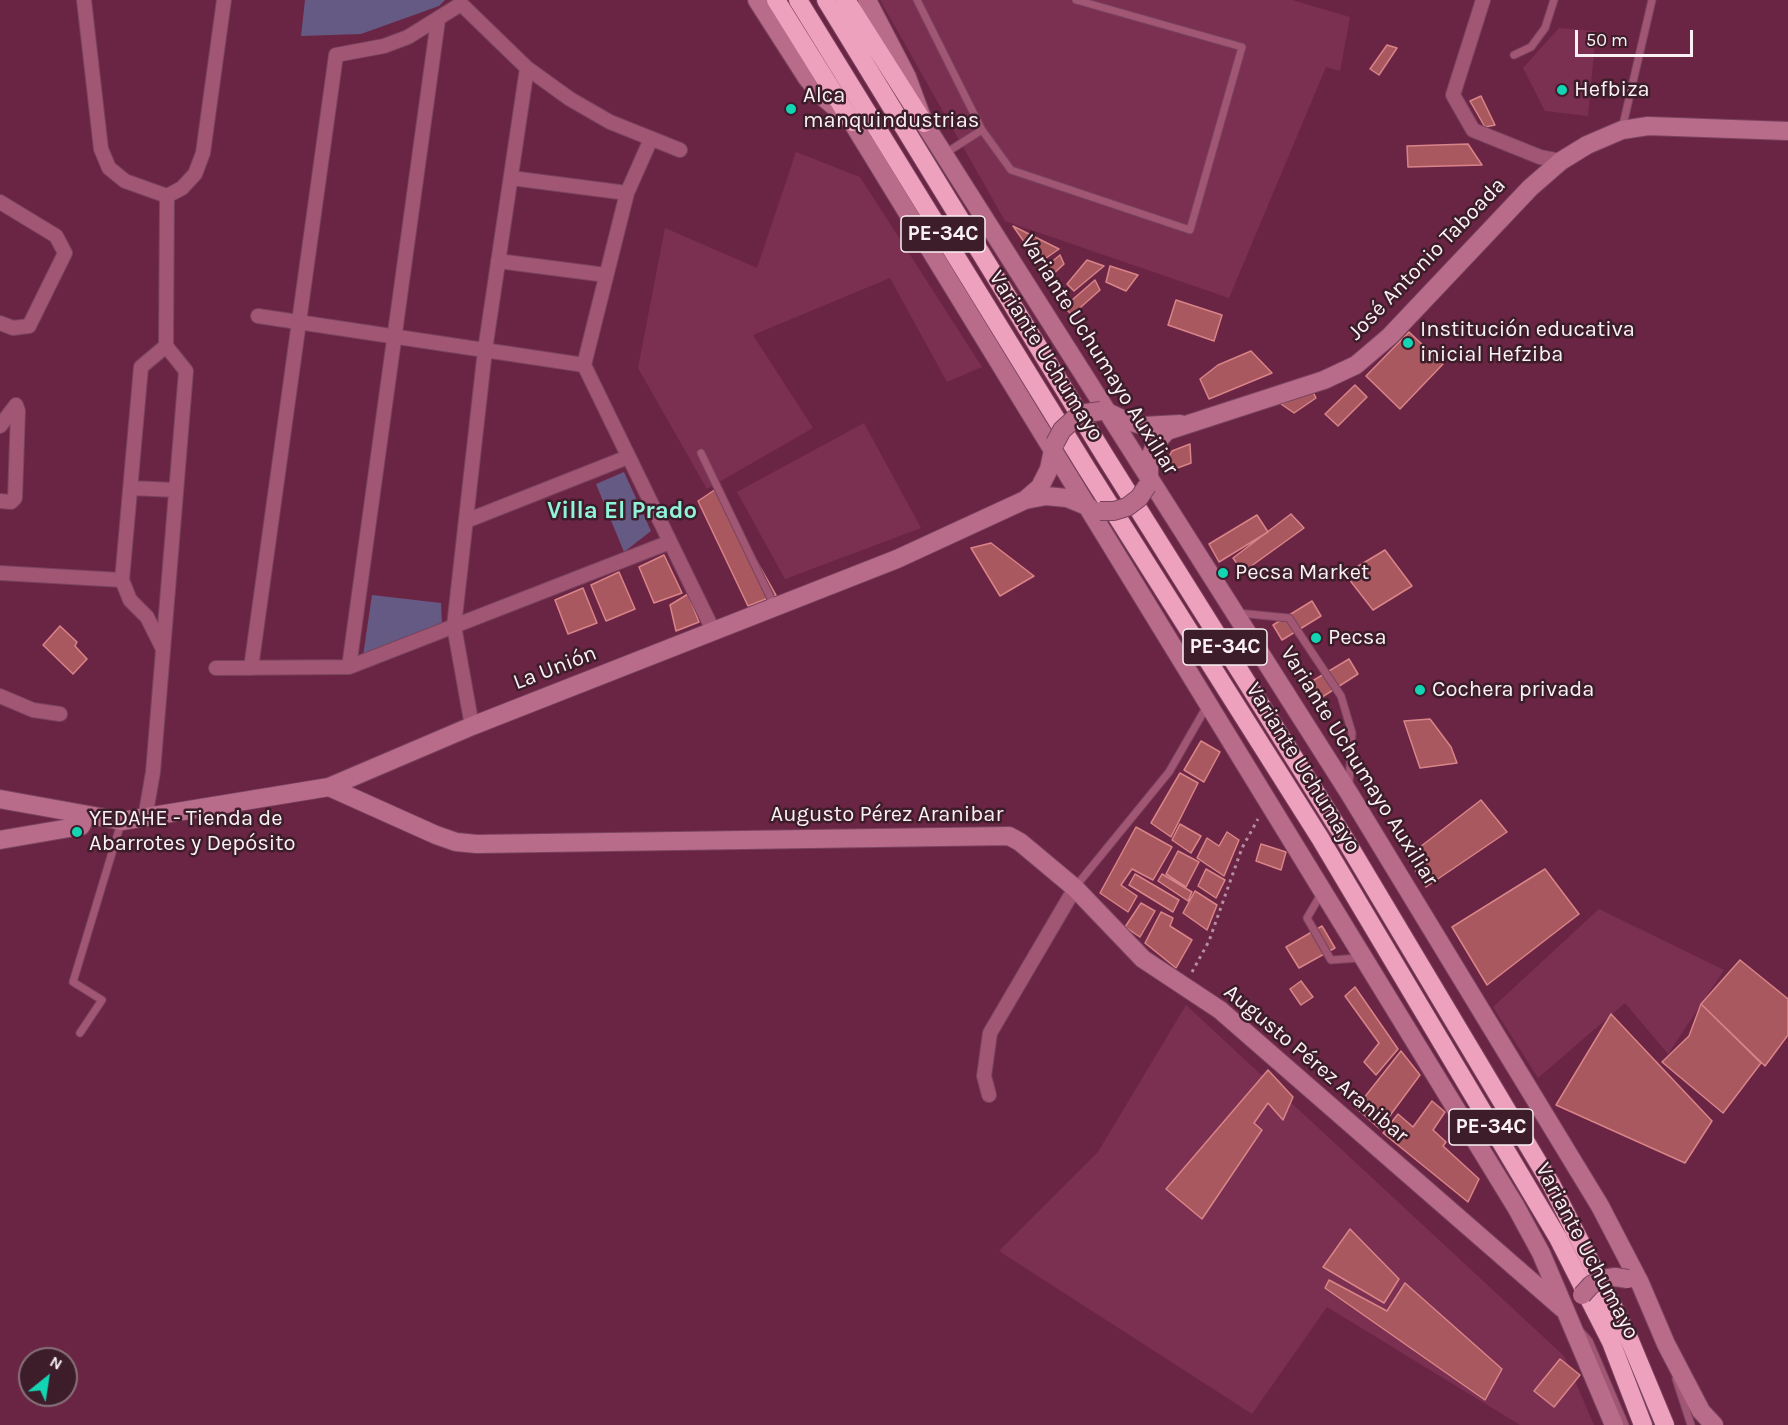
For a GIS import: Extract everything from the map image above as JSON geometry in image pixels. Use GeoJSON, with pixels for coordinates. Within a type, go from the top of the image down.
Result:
{"type":"FeatureCollection","features":[{"type":"Feature","properties":{"kind":"highway"},"geometry":{"type":"LineString","coordinates":[[776,0],[852,122]]}},
{"type":"Feature","properties":{"kind":"highway","name":"Variante Uchumayo"},"geometry":{"type":"LineString","coordinates":[[798,0],[1087,469],[1320,838],[1558,1238],[1611,1342],[1643,1425]]}},
{"type":"Feature","properties":{"kind":"highway","name":"Variante Uchumayo"},"geometry":{"type":"LineString","coordinates":[[826,0],[1098,446],[1346,839],[1545,1174],[1581,1238],[1628,1335],[1665,1425]]}},
{"type":"Feature","properties":{"kind":"highway"},"geometry":{"type":"LineString","coordinates":[[846,0],[924,123]]}},
{"type":"Feature","properties":{"kind":"main road"},"geometry":{"type":"LineString","coordinates":[[757,0],[807,78],[822,96],[852,122],[1093,508],[1269,806],[1516,1207],[1541,1254],[1569,1316],[1614,1425]]}},
{"type":"Feature","properties":{"kind":"main road","name":"Variante Uchumayo Auxiliar"},"geometry":{"type":"LineString","coordinates":[[867,0],[907,76],[924,123],[1148,483],[1349,793],[1600,1206],[1634,1281]]}},
{"type":"Feature","properties":{"kind":"main road","name":"José Antonio Taboada"},"geometry":{"type":"LineString","coordinates":[[1148,483],[1149,461],[1155,444],[1167,431],[1184,423],[1324,380],[1356,365],[1390,336],[1530,188],[1561,161],[1587,145],[1622,129],[1648,126],[1788,131]]}},
{"type":"Feature","properties":{"kind":"main road"},"geometry":{"type":"LineString","coordinates":[[1054,446],[1062,430],[1073,420],[1086,413],[1104,411]]}},
{"type":"Feature","properties":{"kind":"main road","name":"José Antonio Taboada"},"geometry":{"type":"LineString","coordinates":[[1104,411],[1144,426],[1184,423]]}},
{"type":"Feature","properties":{"kind":"main road","name":"La Unión"},"geometry":{"type":"LineString","coordinates":[[1025,500],[1040,487],[1049,469],[1054,446]]}},
{"type":"Feature","properties":{"kind":"main road"},"geometry":{"type":"LineString","coordinates":[[1093,508],[1114,511],[1128,507],[1139,498],[1148,483]]}},
{"type":"Feature","properties":{"kind":"main road","name":"La Unión"},"geometry":{"type":"LineString","coordinates":[[0,799],[122,821],[329,787],[472,726],[897,560],[1025,500],[1046,496],[1067,498],[1093,508]]}},
{"type":"Feature","properties":{"kind":"main road","name":"Augusto Pérez Aranibar"},"geometry":{"type":"LineString","coordinates":[[329,787],[436,835],[456,842],[477,844],[997,834],[1020,842],[1075,888],[1143,959],[1220,1010],[1569,1316]]}},
{"type":"Feature","properties":{"kind":"main road"},"geometry":{"type":"LineString","coordinates":[[0,840],[81,826],[86,816]]}},
{"type":"Feature","properties":{"kind":"main road"},"geometry":{"type":"LineString","coordinates":[[1569,1316],[1582,1295],[1591,1285],[1602,1279],[1616,1276],[1634,1281]]}},
{"type":"Feature","properties":{"kind":"main road","name":"Variante Uchumayo"},"geometry":{"type":"LineString","coordinates":[[1634,1281],[1701,1411],[1714,1425]]}},
{"type":"Feature","properties":{"kind":"street"},"geometry":{"type":"LineString","coordinates":[[84,0],[101,149],[109,168],[125,181],[167,196],[182,188],[195,174],[203,153],[224,0]]}},
{"type":"Feature","properties":{"kind":"street"},"geometry":{"type":"LineString","coordinates":[[1483,0],[1453,95],[1473,130],[1540,157],[1561,161]]}},
{"type":"Feature","properties":{"kind":"street"},"geometry":{"type":"LineString","coordinates":[[252,668],[336,55],[384,46],[408,37],[461,4],[527,68],[610,122],[680,150]]}},
{"type":"Feature","properties":{"kind":"street"},"geometry":{"type":"LineString","coordinates":[[349,668],[438,20]]}},
{"type":"Feature","properties":{"kind":"street"},"geometry":{"type":"LineString","coordinates":[[472,726],[454,626],[485,350],[527,68]]}},
{"type":"Feature","properties":{"kind":"street"},"geometry":{"type":"LineString","coordinates":[[651,139],[627,193],[584,365],[714,632]]}},
{"type":"Feature","properties":{"kind":"street"},"geometry":{"type":"LineString","coordinates":[[511,178],[627,193]]}},
{"type":"Feature","properties":{"kind":"street"},"geometry":{"type":"LineString","coordinates":[[145,818],[153,772],[186,371],[166,346],[167,196]]}},
{"type":"Feature","properties":{"kind":"street"},"geometry":{"type":"LineString","coordinates":[[0,202],[56,236],[65,253],[29,326],[13,328],[0,323]]}},
{"type":"Feature","properties":{"kind":"street"},"geometry":{"type":"LineString","coordinates":[[498,261],[606,275]]}},
{"type":"Feature","properties":{"kind":"street"},"geometry":{"type":"LineString","coordinates":[[258,316],[584,365]]}},
{"type":"Feature","properties":{"kind":"street"},"geometry":{"type":"LineString","coordinates":[[164,649],[147,617],[130,600],[122,580],[141,367],[166,346]]}},
{"type":"Feature","properties":{"kind":"street"},"geometry":{"type":"LineString","coordinates":[[0,426],[16,405],[18,411],[15,498],[11,502],[0,501]]}},
{"type":"Feature","properties":{"kind":"street"},"geometry":{"type":"LineString","coordinates":[[466,521],[628,457]]}},
{"type":"Feature","properties":{"kind":"street"},"geometry":{"type":"LineString","coordinates":[[131,488],[176,490]]}},
{"type":"Feature","properties":{"kind":"street"},"geometry":{"type":"LineString","coordinates":[[216,669],[349,668],[669,542]]}},
{"type":"Feature","properties":{"kind":"street"},"geometry":{"type":"LineString","coordinates":[[0,573],[122,580]]}},
{"type":"Feature","properties":{"kind":"street"},"geometry":{"type":"LineString","coordinates":[[0,696],[33,710],[60,714]]}},
{"type":"Feature","properties":{"kind":"street"},"geometry":{"type":"LineString","coordinates":[[989,1095],[984,1076],[990,1033],[1075,888]]}},
{"type":"Feature","properties":{"kind":"lane"},"geometry":{"type":"LineString","coordinates":[[917,0],[982,130],[1011,170],[1190,230],[1242,47],[1076,0]]}},
{"type":"Feature","properties":{"kind":"lane"},"geometry":{"type":"LineString","coordinates":[[1514,55],[1531,47],[1538,38],[1545,28],[1554,0]]}},
{"type":"Feature","properties":{"kind":"lane"},"geometry":{"type":"LineString","coordinates":[[1622,129],[1652,0]]}},
{"type":"Feature","properties":{"kind":"lane"},"geometry":{"type":"LineString","coordinates":[[944,154],[982,130]]}},
{"type":"Feature","properties":{"kind":"lane"},"geometry":{"type":"LineString","coordinates":[[701,453],[775,608]]}},
{"type":"Feature","properties":{"kind":"lane"},"geometry":{"type":"LineString","coordinates":[[1234,613],[1289,618],[1341,696],[1352,733],[1349,793]]}},
{"type":"Feature","properties":{"kind":"lane"},"geometry":{"type":"LineString","coordinates":[[1075,888],[1169,772],[1208,705]]}},
{"type":"Feature","properties":{"kind":"lane"},"geometry":{"type":"LineString","coordinates":[[80,1033],[102,1000],[73,982],[122,821]]}},
{"type":"Feature","properties":{"kind":"lane"},"geometry":{"type":"LineString","coordinates":[[1322,892],[1307,918],[1331,960],[1364,958]]}},
{"type":"Feature","properties":{"kind":"lane"},"geometry":{"type":"LineString","coordinates":[[1569,1316],[1589,1341],[1625,1425]]}},
{"type":"Feature","properties":{"kind":"lane"},"geometry":{"type":"LineString","coordinates":[[1666,1344],[1691,1425]]}},
{"type":"Feature","properties":{"kind":"path"},"geometry":{"type":"LineString","coordinates":[[1185,987],[1209,941],[1242,848],[1261,814],[1269,806]]}},
{"type":"Feature","properties":{"kind":"shaded area"},"geometry":{"type":"Polygon","coordinates":[[[305,0],[445,0],[439,6],[361,34],[301,36],[305,0]]]}},
{"type":"Feature","properties":{"kind":"shaded area"},"geometry":{"type":"Polygon","coordinates":[[[880,0],[1292,0],[1350,17],[1340,71],[1326,67],[1229,298],[1005,221],[880,0]]]}},
{"type":"Feature","properties":{"kind":"shaded area","name":"Hefbiza"},"geometry":{"type":"Polygon","coordinates":[[[1559,28],[1596,31],[1588,116],[1545,111],[1523,68],[1559,28]]]}},
{"type":"Feature","properties":{"kind":"shaded area"},"geometry":{"type":"Polygon","coordinates":[[[796,152],[860,177],[982,367],[947,382],[890,278],[753,335],[813,428],[707,489],[638,368],[665,228],[757,268],[796,152]]]}},
{"type":"Feature","properties":{"kind":"shaded area"},"geometry":{"type":"Polygon","coordinates":[[[864,423],[921,528],[785,579],[737,492],[864,423]]]}},
{"type":"Feature","properties":{"kind":"shaded area"},"geometry":{"type":"Polygon","coordinates":[[[624,472],[651,531],[624,552],[596,484],[624,472]]]}},
{"type":"Feature","properties":{"kind":"shaded area"},"geometry":{"type":"Polygon","coordinates":[[[372,595],[441,603],[442,626],[363,656],[372,595]]]}},
{"type":"Feature","properties":{"kind":"shaded area"},"geometry":{"type":"Polygon","coordinates":[[[1599,909],[1724,970],[1668,1054],[1625,1003],[1538,1078],[1493,1007],[1599,909]]]}},
{"type":"Feature","properties":{"kind":"shaded area"},"geometry":{"type":"Polygon","coordinates":[[[1186,1005],[1564,1356],[1594,1425],[1520,1425],[1327,1307],[1252,1414],[999,1251],[1098,1152],[1186,1005]]]}},
{"type":"Feature","properties":{"kind":"building"},"geometry":{"type":"Polygon","coordinates":[[[1387,45],[1397,48],[1379,75],[1370,69],[1387,45]]]}},
{"type":"Feature","properties":{"kind":"building"},"geometry":{"type":"Polygon","coordinates":[[[1481,96],[1495,125],[1485,127],[1470,101],[1481,96]]]}},
{"type":"Feature","properties":{"kind":"building"},"geometry":{"type":"Polygon","coordinates":[[[1468,144],[1482,165],[1408,167],[1407,146],[1468,144]]]}},
{"type":"Feature","properties":{"kind":"building"},"geometry":{"type":"Polygon","coordinates":[[[1013,226],[1059,249],[1039,263],[1013,226]]]}},
{"type":"Feature","properties":{"kind":"building"},"geometry":{"type":"Polygon","coordinates":[[[1060,255],[1064,264],[1050,277],[1043,269],[1060,255]]]}},
{"type":"Feature","properties":{"kind":"building"},"geometry":{"type":"Polygon","coordinates":[[[1087,260],[1104,266],[1074,291],[1067,284],[1087,260]]]}},
{"type":"Feature","properties":{"kind":"building"},"geometry":{"type":"Polygon","coordinates":[[[1110,266],[1138,275],[1126,291],[1106,282],[1110,266]]]}},
{"type":"Feature","properties":{"kind":"building"},"geometry":{"type":"Polygon","coordinates":[[[1095,280],[1100,290],[1072,315],[1064,307],[1095,280]]]}},
{"type":"Feature","properties":{"kind":"building"},"geometry":{"type":"Polygon","coordinates":[[[1176,300],[1222,315],[1214,341],[1168,325],[1176,300]]]}},
{"type":"Feature","properties":{"kind":"building"},"geometry":{"type":"Polygon","coordinates":[[[1409,332],[1443,364],[1400,409],[1366,376],[1409,332]]]}},
{"type":"Feature","properties":{"kind":"building"},"geometry":{"type":"Polygon","coordinates":[[[1251,351],[1272,373],[1209,399],[1200,379],[1218,365],[1251,351]]]}},
{"type":"Feature","properties":{"kind":"building"},"geometry":{"type":"Polygon","coordinates":[[[1355,385],[1367,397],[1338,426],[1325,414],[1355,385]]]}},
{"type":"Feature","properties":{"kind":"building"},"geometry":{"type":"Polygon","coordinates":[[[1313,392],[1316,398],[1294,413],[1281,404],[1313,392]]]}},
{"type":"Feature","properties":{"kind":"building"},"geometry":{"type":"Polygon","coordinates":[[[1190,444],[1191,463],[1172,470],[1167,460],[1172,451],[1190,444]]]}},
{"type":"Feature","properties":{"kind":"building"},"geometry":{"type":"Polygon","coordinates":[[[716,489],[776,595],[748,606],[698,501],[716,489]]]}},
{"type":"Feature","properties":{"kind":"building"},"geometry":{"type":"Polygon","coordinates":[[[1291,514],[1304,528],[1243,572],[1233,558],[1291,514]]]}},
{"type":"Feature","properties":{"kind":"building"},"geometry":{"type":"Polygon","coordinates":[[[1257,515],[1268,532],[1219,562],[1209,544],[1257,515]]]}},
{"type":"Feature","properties":{"kind":"building"},"geometry":{"type":"Polygon","coordinates":[[[991,543],[1034,576],[1000,596],[971,548],[991,543]]]}},
{"type":"Feature","properties":{"kind":"building"},"geometry":{"type":"Polygon","coordinates":[[[1385,550],[1412,586],[1373,610],[1345,574],[1385,550]]]}},
{"type":"Feature","properties":{"kind":"building"},"geometry":{"type":"Polygon","coordinates":[[[664,555],[682,593],[654,603],[639,567],[664,555]]]}},
{"type":"Feature","properties":{"kind":"building"},"geometry":{"type":"Polygon","coordinates":[[[619,572],[635,609],[606,621],[591,585],[619,572]]]}},
{"type":"Feature","properties":{"kind":"building"},"geometry":{"type":"Polygon","coordinates":[[[583,588],[597,623],[568,634],[555,600],[583,588]]]}},
{"type":"Feature","properties":{"kind":"building"},"geometry":{"type":"Polygon","coordinates":[[[688,594],[699,622],[676,631],[670,605],[688,594]]]}},
{"type":"Feature","properties":{"kind":"building"},"geometry":{"type":"Polygon","coordinates":[[[1312,601],[1321,616],[1282,640],[1273,625],[1312,601]]]}},
{"type":"Feature","properties":{"kind":"building"},"geometry":{"type":"Polygon","coordinates":[[[60,626],[77,642],[75,646],[87,659],[73,674],[43,645],[60,626]]]}},
{"type":"Feature","properties":{"kind":"building"},"geometry":{"type":"Polygon","coordinates":[[[1349,659],[1358,674],[1319,699],[1309,683],[1349,659]]]}},
{"type":"Feature","properties":{"kind":"building"},"geometry":{"type":"Polygon","coordinates":[[[1430,719],[1451,747],[1457,763],[1420,768],[1404,721],[1430,719]]]}},
{"type":"Feature","properties":{"kind":"building"},"geometry":{"type":"Polygon","coordinates":[[[1201,741],[1220,752],[1204,782],[1184,770],[1201,741]]]}},
{"type":"Feature","properties":{"kind":"building"},"geometry":{"type":"Polygon","coordinates":[[[1180,773],[1198,783],[1171,837],[1151,823],[1180,773]]]}},
{"type":"Feature","properties":{"kind":"building"},"geometry":{"type":"Polygon","coordinates":[[[1481,800],[1507,832],[1426,887],[1407,857],[1481,800]]]}},
{"type":"Feature","properties":{"kind":"building"},"geometry":{"type":"Polygon","coordinates":[[[1180,824],[1201,836],[1191,853],[1172,840],[1180,824]]]}},
{"type":"Feature","properties":{"kind":"building"},"geometry":{"type":"Polygon","coordinates":[[[1136,827],[1172,847],[1153,880],[1132,869],[1121,885],[1137,896],[1128,912],[1100,893],[1136,827]]]}},
{"type":"Feature","properties":{"kind":"building"},"geometry":{"type":"Polygon","coordinates":[[[1227,832],[1239,840],[1224,876],[1197,858],[1207,838],[1219,846],[1227,832]]]}},
{"type":"Feature","properties":{"kind":"building"},"geometry":{"type":"Polygon","coordinates":[[[1261,844],[1286,852],[1281,870],[1256,861],[1261,844]]]}},
{"type":"Feature","properties":{"kind":"building"},"geometry":{"type":"Polygon","coordinates":[[[1178,851],[1199,862],[1186,887],[1166,874],[1178,851]]]}},
{"type":"Feature","properties":{"kind":"building"},"geometry":{"type":"Polygon","coordinates":[[[1206,869],[1225,880],[1216,898],[1198,886],[1206,869]]]}},
{"type":"Feature","properties":{"kind":"building"},"geometry":{"type":"Polygon","coordinates":[[[1545,869],[1579,914],[1487,985],[1452,927],[1545,869]]]}},
{"type":"Feature","properties":{"kind":"building"},"geometry":{"type":"Polygon","coordinates":[[[1135,874],[1179,900],[1173,912],[1129,885],[1135,874]]]}},
{"type":"Feature","properties":{"kind":"building"},"geometry":{"type":"Polygon","coordinates":[[[1162,874],[1192,892],[1188,901],[1158,881],[1162,874]]]}},
{"type":"Feature","properties":{"kind":"building"},"geometry":{"type":"Polygon","coordinates":[[[1195,891],[1217,905],[1207,930],[1183,913],[1195,891]]]}},
{"type":"Feature","properties":{"kind":"building"},"geometry":{"type":"Polygon","coordinates":[[[1141,903],[1155,911],[1140,937],[1125,927],[1141,903]]]}},
{"type":"Feature","properties":{"kind":"building"},"geometry":{"type":"Polygon","coordinates":[[[1161,912],[1173,918],[1170,926],[1192,940],[1176,968],[1145,943],[1161,912]]]}},
{"type":"Feature","properties":{"kind":"building"},"geometry":{"type":"Polygon","coordinates":[[[1322,926],[1335,948],[1299,968],[1286,947],[1322,926]]]}},
{"type":"Feature","properties":{"kind":"building"},"geometry":{"type":"Polygon","coordinates":[[[1740,960],[1788,999],[1788,1035],[1765,1066],[1701,1004],[1740,960]]]}},
{"type":"Feature","properties":{"kind":"building"},"geometry":{"type":"Polygon","coordinates":[[[1301,981],[1313,997],[1301,1005],[1290,989],[1301,981]]]}},
{"type":"Feature","properties":{"kind":"building"},"geometry":{"type":"Polygon","coordinates":[[[1355,987],[1398,1049],[1376,1075],[1364,1062],[1379,1043],[1345,996],[1355,987]]]}},
{"type":"Feature","properties":{"kind":"building"},"geometry":{"type":"Polygon","coordinates":[[[1701,1004],[1761,1063],[1723,1113],[1662,1062],[1689,1036],[1701,1004]]]}},
{"type":"Feature","properties":{"kind":"building"},"geometry":{"type":"Polygon","coordinates":[[[1611,1014],[1712,1121],[1685,1163],[1556,1105],[1611,1014]]]}},
{"type":"Feature","properties":{"kind":"building"},"geometry":{"type":"Polygon","coordinates":[[[1401,1051],[1420,1075],[1380,1129],[1356,1108],[1401,1051]]]}},
{"type":"Feature","properties":{"kind":"building"},"geometry":{"type":"Polygon","coordinates":[[[1268,1070],[1293,1097],[1283,1120],[1268,1103],[1254,1123],[1262,1130],[1202,1219],[1166,1189],[1268,1070]]]}},
{"type":"Feature","properties":{"kind":"building"},"geometry":{"type":"Polygon","coordinates":[[[1432,1101],[1445,1112],[1433,1130],[1446,1142],[1443,1146],[1479,1179],[1468,1202],[1383,1133],[1398,1114],[1413,1127],[1432,1101]]]}},
{"type":"Feature","properties":{"kind":"building"},"geometry":{"type":"Polygon","coordinates":[[[1350,1229],[1399,1279],[1384,1303],[1323,1267],[1350,1229]]]}},
{"type":"Feature","properties":{"kind":"building"},"geometry":{"type":"Polygon","coordinates":[[[1329,1280],[1387,1311],[1405,1283],[1502,1369],[1485,1400],[1325,1288],[1329,1280]]]}},
{"type":"Feature","properties":{"kind":"building"},"geometry":{"type":"Polygon","coordinates":[[[1560,1359],[1580,1375],[1554,1407],[1534,1391],[1560,1359]]]}},
{"type":"Feature","properties":{"kind":"place","name":"Hefbiza"},"geometry":{"type":"Point","coordinates":[1562,90]}},
{"type":"Feature","properties":{"kind":"place","name":"Alca manquindustrias"},"geometry":{"type":"Point","coordinates":[791,109]}},
{"type":"Feature","properties":{"kind":"place","name":"Institución educativa inicial Hefziba"},"geometry":{"type":"Point","coordinates":[1408,343]}},
{"type":"Feature","properties":{"kind":"place","name":"Pecsa Market"},"geometry":{"type":"Point","coordinates":[1223,573]}},
{"type":"Feature","properties":{"kind":"place","name":"Pecsa"},"geometry":{"type":"Point","coordinates":[1316,638]}},
{"type":"Feature","properties":{"kind":"place","name":"Cochera privada"},"geometry":{"type":"Point","coordinates":[1420,690]}},
{"type":"Feature","properties":{"kind":"place","name":"YEDAHE - Tienda de Abarrotes y Depósito"},"geometry":{"type":"Point","coordinates":[77,832]}},
{"type":"Feature","properties":{"kind":"district","name":"Villa El Prado"},"geometry":{"type":"Point","coordinates":[622,511]}}]}
